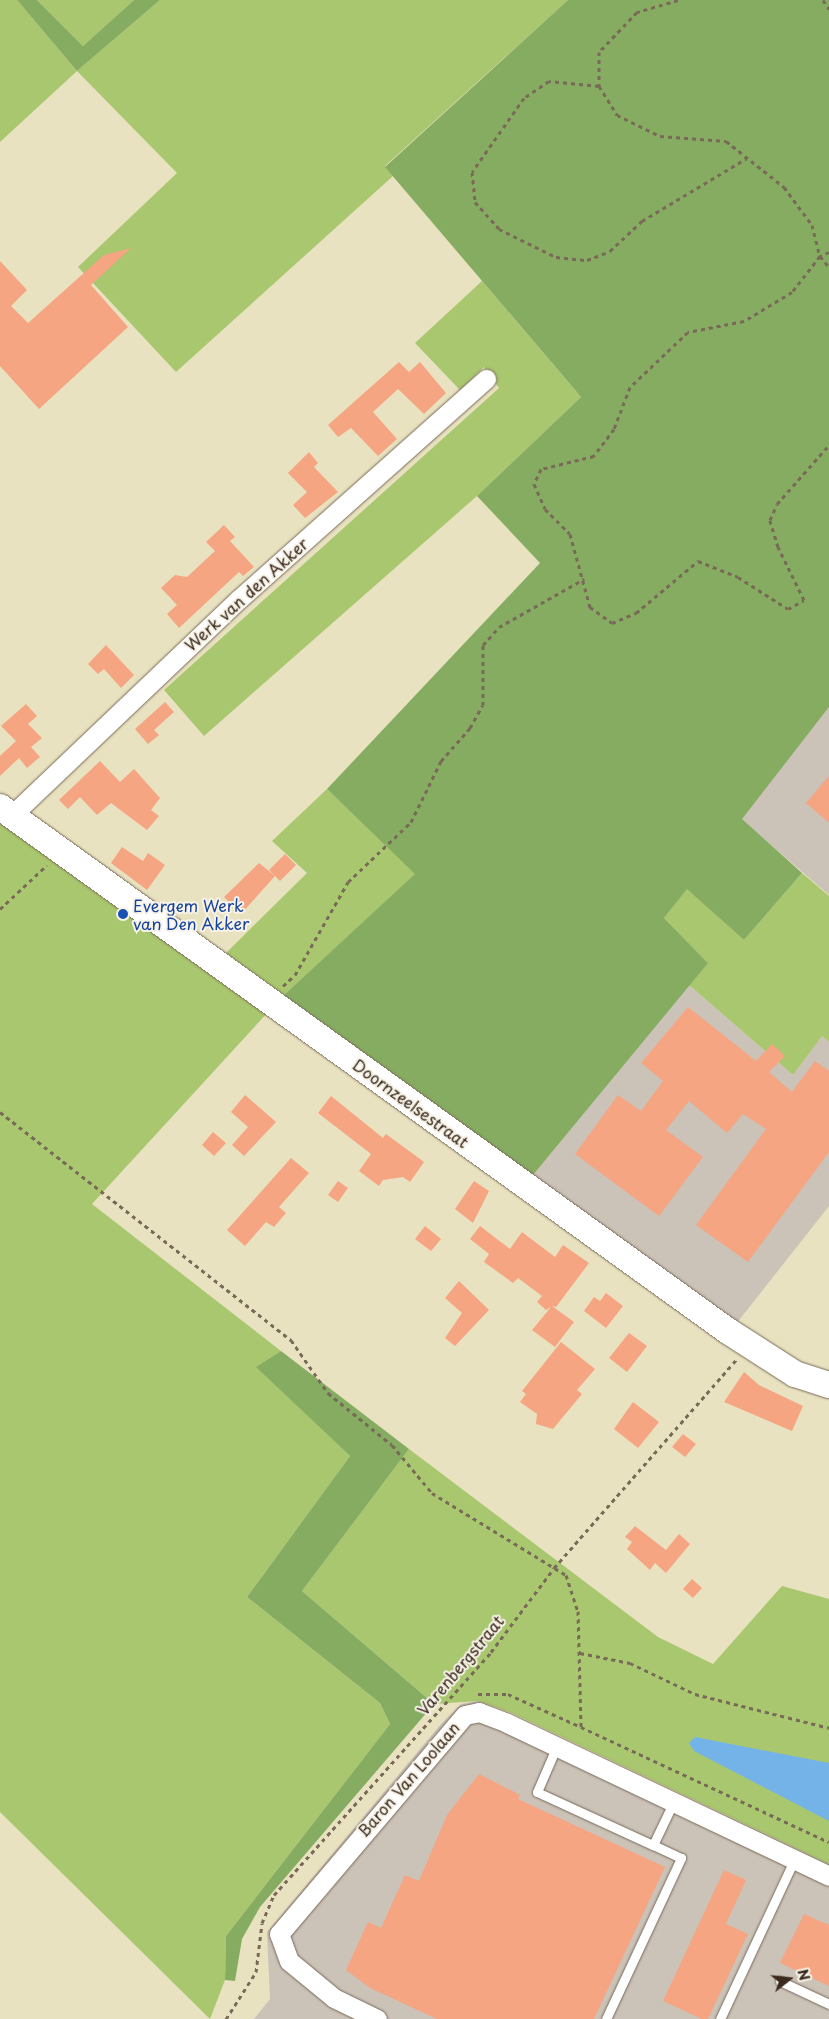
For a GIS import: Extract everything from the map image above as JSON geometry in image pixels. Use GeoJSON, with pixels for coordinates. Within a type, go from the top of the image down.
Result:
{"type":"FeatureCollection","features":[{"type":"Feature","properties":{"kind":"main road","name":"Doornzeelsestraat"},"geometry":{"type":"LineString","coordinates":[[6,811],[747,1344],[795,1374],[829,1385]]}},
{"type":"Feature","properties":{"kind":"street","name":"Werk van den Akker"},"geometry":{"type":"LineString","coordinates":[[6,811],[486,379]]}},
{"type":"Feature","properties":{"kind":"street","name":"Baron Van Loolaan"},"geometry":{"type":"LineString","coordinates":[[377,2019],[334,1998],[289,1961],[279,1934],[465,1716],[479,1712],[829,1876]]}},
{"type":"Feature","properties":{"kind":"lane"},"geometry":{"type":"LineString","coordinates":[[556,1748],[537,1792],[681,1858],[606,2019]]}},
{"type":"Feature","properties":{"kind":"lane"},"geometry":{"type":"LineString","coordinates":[[654,1845],[673,1803]]}},
{"type":"Feature","properties":{"kind":"lane"},"geometry":{"type":"LineString","coordinates":[[720,2019],[794,1860]]}},
{"type":"Feature","properties":{"kind":"lane"},"geometry":{"type":"LineString","coordinates":[[780,1981],[829,2004]]}},
{"type":"Feature","properties":{"kind":"path"},"geometry":{"type":"LineString","coordinates":[[678,0],[637,12],[598,52],[599,86],[617,115],[660,136],[726,141],[784,187],[812,225],[820,256],[829,267]]}},
{"type":"Feature","properties":{"kind":"path"},"geometry":{"type":"LineString","coordinates":[[823,0],[829,9]]}},
{"type":"Feature","properties":{"kind":"path"},"geometry":{"type":"LineString","coordinates":[[599,86],[549,81],[524,98],[488,149],[472,172],[475,202],[499,228],[556,257],[587,260],[610,251],[642,221],[747,158]]}},
{"type":"Feature","properties":{"kind":"path"},"geometry":{"type":"LineString","coordinates":[[829,252],[820,256],[792,292],[744,321],[688,332],[630,387],[614,429],[594,456],[542,469],[534,484],[545,510],[570,534],[584,580],[590,608],[612,623],[636,613],[698,561],[738,577],[788,609],[804,600],[778,547],[770,520],[777,504],[829,445]]}},
{"type":"Feature","properties":{"kind":"path"},"geometry":{"type":"LineString","coordinates":[[268,1000],[295,975],[348,882],[411,822],[441,761],[470,728],[482,705],[483,645],[499,626],[584,580]]}},
{"type":"Feature","properties":{"kind":"path"},"geometry":{"type":"LineString","coordinates":[[0,908],[60,848]]}},
{"type":"Feature","properties":{"kind":"path"},"geometry":{"type":"LineString","coordinates":[[0,1112],[291,1340],[328,1393],[392,1445],[432,1493],[554,1568],[573,1586],[580,1653],[582,1727]]}},
{"type":"Feature","properties":{"kind":"path","name":"Varenbergstraat"},"geometry":{"type":"LineString","coordinates":[[226,2019],[256,1972],[262,1923],[274,1895],[491,1652],[554,1568],[747,1344]]}},
{"type":"Feature","properties":{"kind":"path"},"geometry":{"type":"LineString","coordinates":[[580,1653],[630,1663],[695,1694],[829,1728]]}},
{"type":"Feature","properties":{"kind":"path"},"geometry":{"type":"LineString","coordinates":[[465,1716],[461,1704],[482,1692],[508,1694],[829,1842]]}},
{"type":"Feature","properties":{"kind":"shaded area"},"geometry":{"type":"Polygon","coordinates":[[[829,707],[829,895],[741,819],[829,707]]]}},
{"type":"Feature","properties":{"kind":"shaded area"},"geometry":{"type":"Polygon","coordinates":[[[689,985],[793,1075],[822,1036],[829,1042],[829,1206],[736,1324],[533,1175],[689,985]]]}},
{"type":"Feature","properties":{"kind":"shaded area"},"geometry":{"type":"Polygon","coordinates":[[[479,1701],[829,1864],[829,2019],[254,2019],[270,1999],[267,1932],[441,1724],[461,1704],[479,1701]]]}},
{"type":"Feature","properties":{"kind":"green space"},"geometry":{"type":"Polygon","coordinates":[[[0,0],[17,0],[77,71],[0,142],[0,0]]]}},
{"type":"Feature","properties":{"kind":"green space"},"geometry":{"type":"Polygon","coordinates":[[[17,0],[37,0],[83,46],[134,0],[160,0],[77,71],[17,0]]]}},
{"type":"Feature","properties":{"kind":"green space"},"geometry":{"type":"Polygon","coordinates":[[[37,0],[134,0],[83,46],[37,0]]]}},
{"type":"Feature","properties":{"kind":"green space"},"geometry":{"type":"Polygon","coordinates":[[[160,0],[568,0],[385,166],[393,176],[176,372],[78,267],[177,173],[77,71],[160,0]]]}},
{"type":"Feature","properties":{"kind":"green space"},"geometry":{"type":"Polygon","coordinates":[[[568,0],[829,0],[829,707],[742,819],[802,873],[744,940],[687,889],[664,918],[708,963],[533,1175],[284,995],[415,874],[327,789],[540,563],[477,496],[581,397],[385,167],[568,0]]]}},
{"type":"Feature","properties":{"kind":"green space"},"geometry":{"type":"Polygon","coordinates":[[[482,281],[581,397],[477,496],[204,736],[164,690],[499,388],[484,367],[460,390],[415,343],[482,281]]]}},
{"type":"Feature","properties":{"kind":"green space"},"geometry":{"type":"Polygon","coordinates":[[[327,789],[416,874],[284,995],[226,953],[307,873],[272,841],[327,789]]]}},
{"type":"Feature","properties":{"kind":"green space"},"geometry":{"type":"Polygon","coordinates":[[[0,819],[269,1011],[92,1204],[281,1351],[257,1367],[350,1456],[247,1597],[380,1703],[390,1724],[226,1936],[225,1980],[210,2019],[0,1812],[0,819]]]}},
{"type":"Feature","properties":{"kind":"green space"},"geometry":{"type":"Polygon","coordinates":[[[802,873],[829,896],[829,1042],[822,1036],[793,1075],[689,985],[707,962],[664,918],[687,888],[744,940],[802,873]]]}},
{"type":"Feature","properties":{"kind":"green space"},"geometry":{"type":"Polygon","coordinates":[[[281,1351],[409,1449],[302,1591],[434,1704],[260,1907],[242,1939],[235,1981],[225,1980],[226,1936],[390,1724],[380,1703],[247,1597],[350,1456],[256,1367],[281,1351]]]}},
{"type":"Feature","properties":{"kind":"green space"},"geometry":{"type":"Polygon","coordinates":[[[409,1449],[658,1637],[713,1664],[782,1586],[829,1599],[829,1864],[512,1713],[479,1701],[434,1704],[302,1591],[409,1449]]]}},
{"type":"Feature","properties":{"kind":"water"},"geometry":{"type":"Polygon","coordinates":[[[695,1737],[829,1763],[829,1821],[694,1751],[689,1743],[695,1737]]]}},
{"type":"Feature","properties":{"kind":"building"},"geometry":{"type":"Polygon","coordinates":[[[131,248],[91,285],[128,327],[39,409],[0,366],[0,261],[27,290],[11,306],[28,323],[104,255],[131,248]]]}},
{"type":"Feature","properties":{"kind":"building"},"geometry":{"type":"Polygon","coordinates":[[[399,362],[409,372],[420,362],[446,393],[424,414],[398,389],[373,412],[397,439],[378,456],[351,428],[338,437],[328,425],[399,362]]]}},
{"type":"Feature","properties":{"kind":"building"},"geometry":{"type":"Polygon","coordinates":[[[309,452],[318,463],[314,467],[338,492],[305,518],[293,505],[307,492],[288,473],[309,452]]]}},
{"type":"Feature","properties":{"kind":"building"},"geometry":{"type":"Polygon","coordinates":[[[224,525],[235,537],[230,541],[254,567],[243,576],[239,572],[179,628],[167,614],[177,605],[161,588],[175,575],[187,577],[215,551],[206,542],[224,525]]]}},
{"type":"Feature","properties":{"kind":"building"},"geometry":{"type":"Polygon","coordinates":[[[106,645],[134,675],[121,688],[104,669],[98,674],[88,664],[106,645]]]}},
{"type":"Feature","properties":{"kind":"building"},"geometry":{"type":"Polygon","coordinates":[[[165,702],[174,712],[154,730],[159,735],[148,744],[135,729],[165,702]]]}},
{"type":"Feature","properties":{"kind":"building"},"geometry":{"type":"Polygon","coordinates":[[[26,704],[37,716],[28,724],[42,738],[31,747],[40,757],[27,768],[19,758],[0,776],[0,756],[16,741],[1,726],[26,704]]]}},
{"type":"Feature","properties":{"kind":"building"},"geometry":{"type":"Polygon","coordinates":[[[100,761],[120,782],[134,769],[160,798],[151,810],[159,816],[147,830],[111,803],[97,815],[80,797],[68,809],[59,800],[100,761]]]}},
{"type":"Feature","properties":{"kind":"building"},"geometry":{"type":"Polygon","coordinates":[[[829,776],[829,823],[806,803],[829,776]]]}},
{"type":"Feature","properties":{"kind":"building"},"geometry":{"type":"Polygon","coordinates":[[[122,847],[143,861],[148,853],[165,865],[147,890],[111,863],[122,847]]]}},
{"type":"Feature","properties":{"kind":"building"},"geometry":{"type":"Polygon","coordinates":[[[285,854],[296,865],[280,881],[269,870],[285,854]]]}},
{"type":"Feature","properties":{"kind":"building"},"geometry":{"type":"Polygon","coordinates":[[[259,863],[275,876],[241,914],[224,897],[259,863]]]}},
{"type":"Feature","properties":{"kind":"building"},"geometry":{"type":"Polygon","coordinates":[[[688,1007],[756,1061],[772,1044],[785,1056],[769,1072],[792,1092],[815,1061],[829,1071],[829,1152],[748,1262],[696,1225],[766,1129],[743,1114],[727,1133],[689,1101],[666,1130],[703,1157],[659,1216],[575,1154],[618,1095],[641,1111],[663,1081],[641,1063],[688,1007]]]}},
{"type":"Feature","properties":{"kind":"building"},"geometry":{"type":"Polygon","coordinates":[[[245,1095],[276,1122],[244,1156],[232,1145],[248,1127],[231,1112],[245,1095]]]}},
{"type":"Feature","properties":{"kind":"building"},"geometry":{"type":"Polygon","coordinates":[[[331,1096],[383,1138],[386,1134],[424,1162],[410,1182],[403,1177],[383,1180],[379,1186],[359,1171],[371,1154],[318,1113],[331,1096]]]}},
{"type":"Feature","properties":{"kind":"building"},"geometry":{"type":"Polygon","coordinates":[[[213,1132],[226,1143],[214,1156],[202,1145],[213,1132]]]}},
{"type":"Feature","properties":{"kind":"building"},"geometry":{"type":"Polygon","coordinates":[[[291,1158],[309,1173],[279,1207],[286,1213],[274,1227],[266,1222],[245,1246],[227,1230],[291,1158]]]}},
{"type":"Feature","properties":{"kind":"building"},"geometry":{"type":"Polygon","coordinates":[[[338,1181],[348,1188],[338,1202],[328,1195],[338,1181]]]}},
{"type":"Feature","properties":{"kind":"building"},"geometry":{"type":"Polygon","coordinates":[[[474,1181],[489,1191],[473,1223],[455,1209],[474,1181]]]}},
{"type":"Feature","properties":{"kind":"building"},"geometry":{"type":"Polygon","coordinates":[[[425,1226],[441,1239],[431,1251],[415,1239],[425,1226]]]}},
{"type":"Feature","properties":{"kind":"building"},"geometry":{"type":"Polygon","coordinates":[[[480,1226],[510,1249],[522,1232],[555,1257],[563,1245],[589,1263],[556,1307],[552,1306],[574,1322],[555,1347],[532,1330],[551,1307],[546,1310],[537,1302],[542,1296],[518,1278],[513,1283],[484,1262],[489,1254],[470,1239],[480,1226]]]}},
{"type":"Feature","properties":{"kind":"building"},"geometry":{"type":"Polygon","coordinates":[[[459,1281],[489,1310],[455,1346],[445,1338],[462,1313],[445,1298],[459,1281]]]}},
{"type":"Feature","properties":{"kind":"building"},"geometry":{"type":"Polygon","coordinates":[[[606,1293],[623,1306],[606,1328],[584,1311],[594,1297],[600,1301],[606,1293]]]}},
{"type":"Feature","properties":{"kind":"building"},"geometry":{"type":"Polygon","coordinates":[[[629,1333],[647,1346],[627,1372],[609,1358],[629,1333]]]}},
{"type":"Feature","properties":{"kind":"building"},"geometry":{"type":"Polygon","coordinates":[[[561,1342],[595,1369],[577,1390],[582,1394],[553,1429],[536,1424],[537,1414],[520,1402],[526,1394],[522,1391],[561,1342]]]}},
{"type":"Feature","properties":{"kind":"building"},"geometry":{"type":"Polygon","coordinates":[[[744,1372],[759,1385],[803,1406],[792,1431],[724,1402],[744,1372]]]}},
{"type":"Feature","properties":{"kind":"building"},"geometry":{"type":"Polygon","coordinates":[[[633,1402],[659,1422],[638,1448],[614,1429],[633,1402]]]}},
{"type":"Feature","properties":{"kind":"building"},"geometry":{"type":"Polygon","coordinates":[[[683,1434],[696,1444],[685,1457],[672,1447],[683,1434]]]}},
{"type":"Feature","properties":{"kind":"building"},"geometry":{"type":"Polygon","coordinates":[[[635,1526],[666,1550],[679,1534],[690,1544],[666,1573],[655,1563],[650,1570],[627,1549],[632,1542],[625,1537],[635,1526]]]}},
{"type":"Feature","properties":{"kind":"building"},"geometry":{"type":"Polygon","coordinates":[[[692,1579],[702,1588],[693,1598],[683,1589],[692,1579]]]}},
{"type":"Feature","properties":{"kind":"building"},"geometry":{"type":"Polygon","coordinates":[[[479,1774],[520,1795],[518,1799],[665,1867],[594,2019],[437,2019],[370,1988],[346,1970],[368,1922],[381,1928],[405,1875],[419,1881],[447,1815],[479,1774]]]}},
{"type":"Feature","properties":{"kind":"building"},"geometry":{"type":"Polygon","coordinates":[[[724,1870],[746,1880],[726,1924],[748,1934],[708,2019],[702,2019],[663,2001],[724,1870]]]}},
{"type":"Feature","properties":{"kind":"building"},"geometry":{"type":"Polygon","coordinates":[[[804,1914],[829,1925],[829,1986],[780,1963],[804,1914]]]}},
{"type":"Feature","properties":{"kind":"place","name":"Evergem Werk van Den Akker"},"geometry":{"type":"Point","coordinates":[123,914]}}]}
